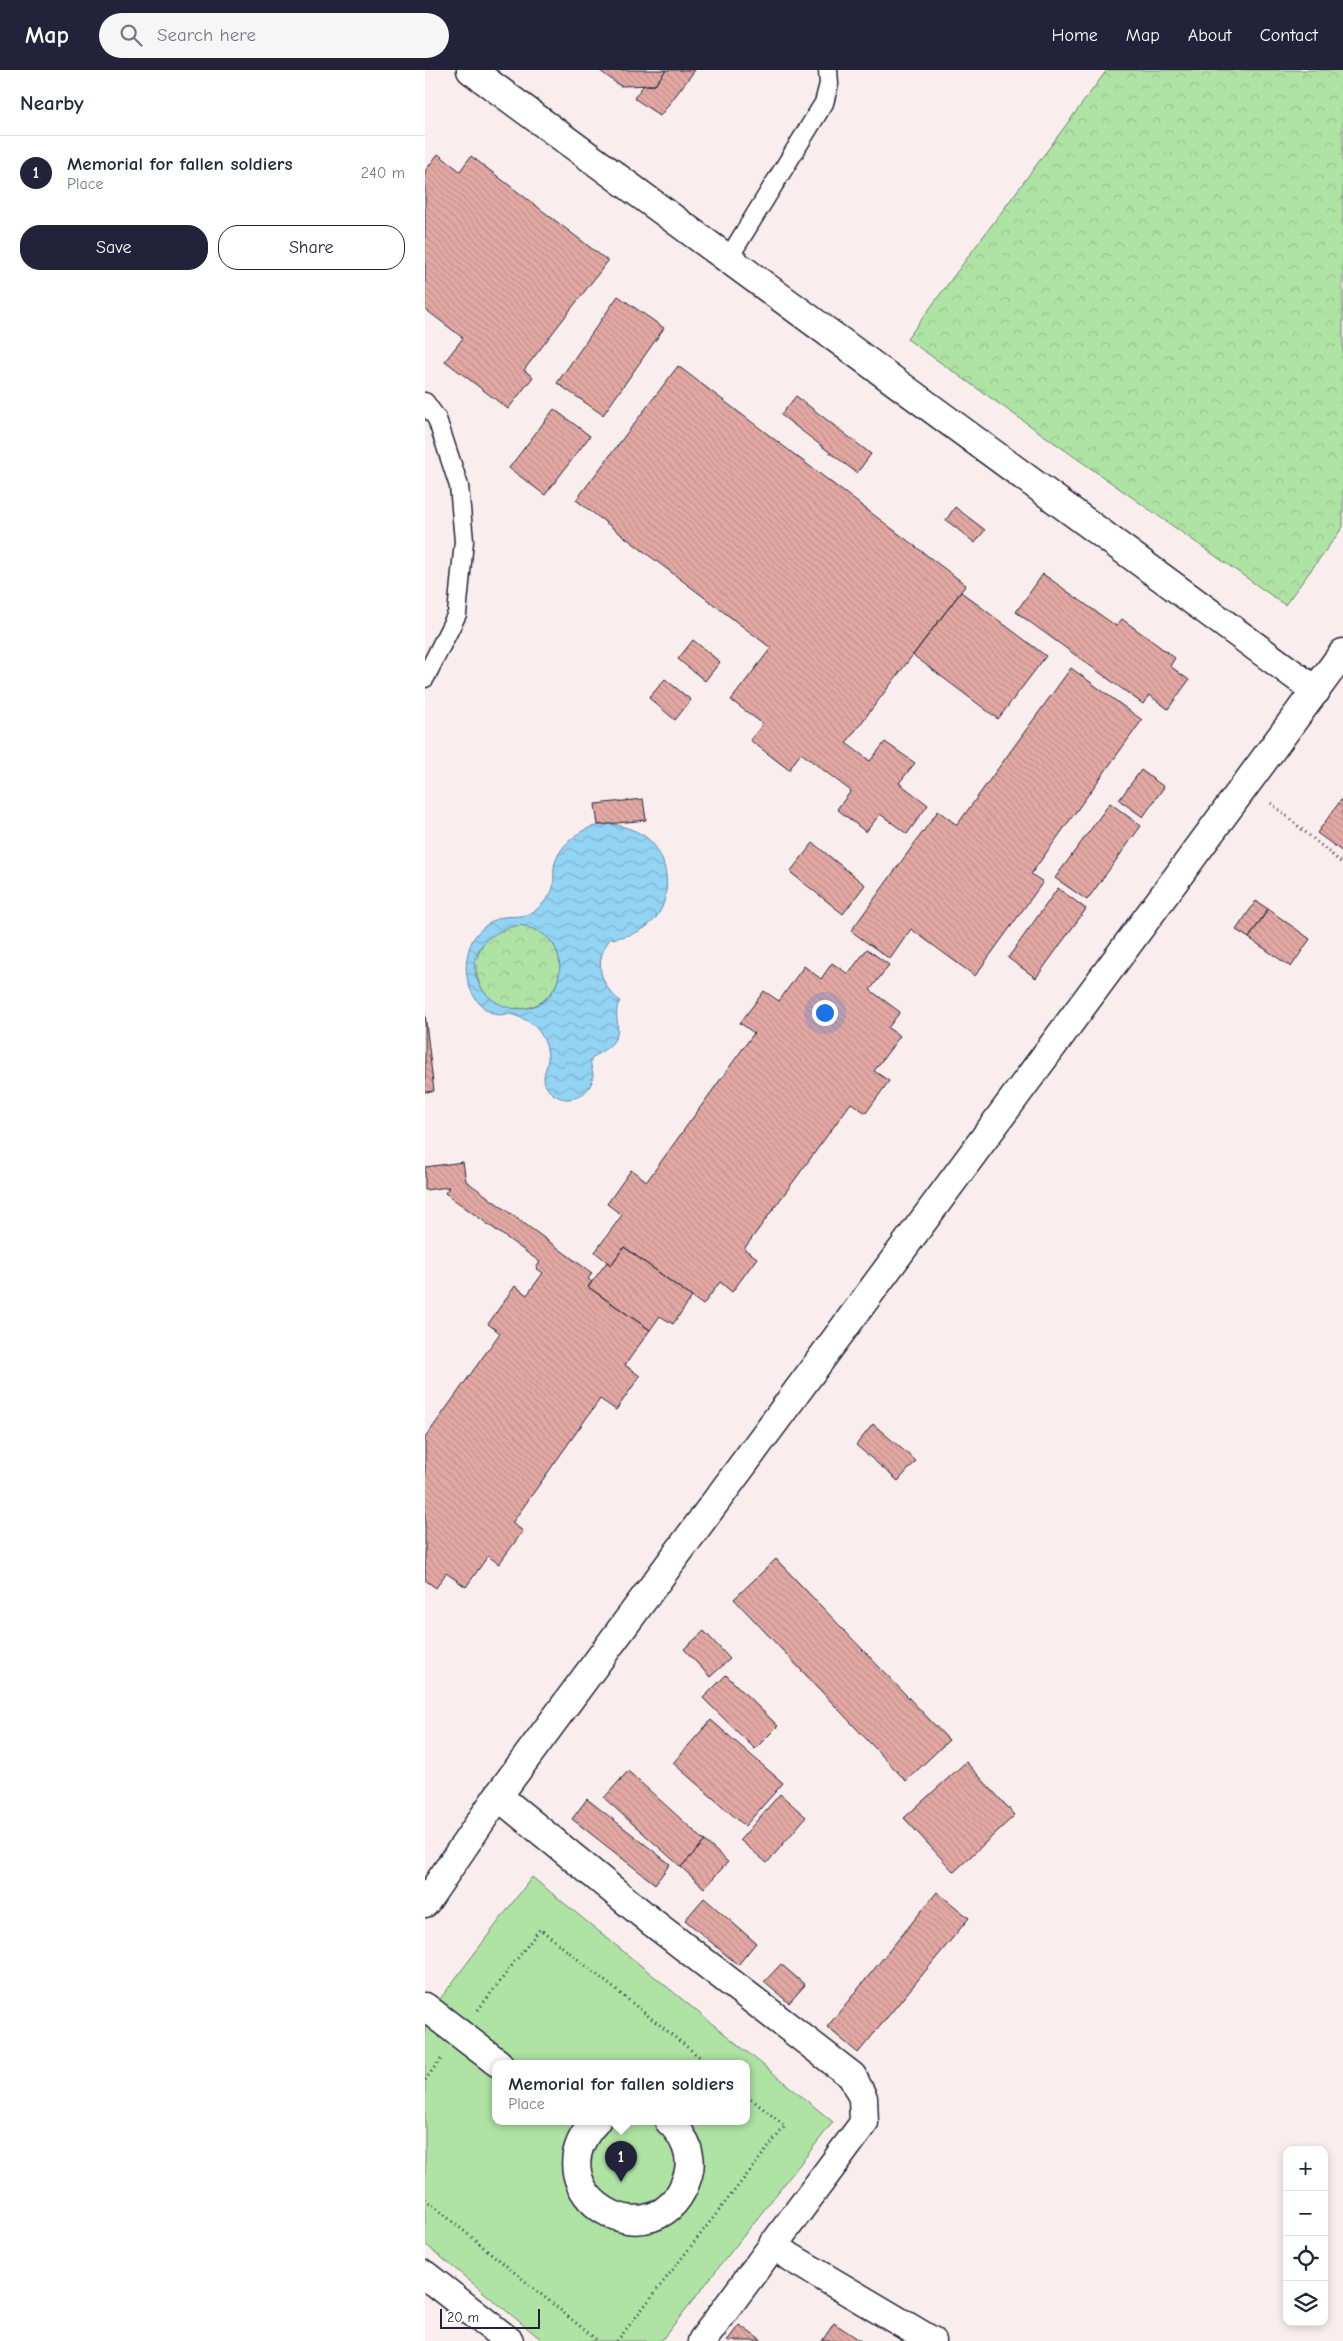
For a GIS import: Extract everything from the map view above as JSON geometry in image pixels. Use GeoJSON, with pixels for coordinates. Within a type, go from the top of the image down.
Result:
{"type":"FeatureCollection","features":[{"type":"Feature","properties":{"kind":"street"},"geometry":{"type":"LineString","coordinates":[[471,70],[1316,690]]}},
{"type":"Feature","properties":{"kind":"street"},"geometry":{"type":"LineString","coordinates":[[425,1903],[499,1796],[1343,653]]}},
{"type":"Feature","properties":{"kind":"street"},"geometry":{"type":"LineString","coordinates":[[499,1796],[652,1922],[852,2076],[863,2098],[864,2123],[702,2341]]}},
{"type":"Feature","properties":{"kind":"street"},"geometry":{"type":"LineString","coordinates":[[425,2008],[494,2060]]}},
{"type":"Feature","properties":{"kind":"street"},"geometry":{"type":"LineString","coordinates":[[585,2125],[578,2150],[579,2181],[585,2194],[607,2213],[625,2220],[637,2220],[663,2212],[683,2192],[689,2172],[689,2153],[686,2144],[674,2125]]}},
{"type":"Feature","properties":{"kind":"street"},"geometry":{"type":"LineString","coordinates":[[773,2244],[790,2257],[933,2341]]}},
{"type":"Feature","properties":{"kind":"street"},"geometry":{"type":"LineString","coordinates":[[425,2275],[509,2341]]}},
{"type":"Feature","properties":{"kind":"lane"},"geometry":{"type":"LineString","coordinates":[[728,259],[824,103],[829,84],[828,70]]}},
{"type":"Feature","properties":{"kind":"lane"},"geometry":{"type":"LineString","coordinates":[[425,402],[437,419],[459,486],[463,541],[457,614],[425,678]]}},
{"type":"Feature","properties":{"kind":"path"},"geometry":{"type":"LineString","coordinates":[[1247,783],[1343,864]]}},
{"type":"Feature","properties":{"kind":"path"},"geometry":{"type":"LineString","coordinates":[[425,2080],[540,1929],[703,2060]]}},
{"type":"Feature","properties":{"kind":"path"},"geometry":{"type":"LineString","coordinates":[[617,2341],[785,2126],[750,2098]]}},
{"type":"Feature","properties":{"kind":"path"},"geometry":{"type":"LineString","coordinates":[[425,2199],[598,2341]]}},
{"type":"Feature","properties":{"kind":"green space"},"geometry":{"type":"Polygon","coordinates":[[[1107,70],[1343,70],[1343,527],[1285,605],[907,339],[1107,70]]]}},
{"type":"Feature","properties":{"kind":"green space"},"geometry":{"type":"Polygon","coordinates":[[[518,925],[534,928],[548,937],[557,951],[560,967],[557,983],[548,997],[534,1006],[518,1009],[502,1006],[488,997],[479,983],[476,967],[479,951],[488,937],[502,928],[518,925]]]}},
{"type":"Feature","properties":{"kind":"green space"},"geometry":{"type":"Polygon","coordinates":[[[532,1877],[833,2122],[661,2341],[543,2341],[425,2244],[425,2019],[532,1877]]]}},
{"type":"Feature","properties":{"kind":"water"},"geometry":{"type":"Polygon","coordinates":[[[614,824],[635,831],[654,845],[664,865],[667,888],[661,910],[655,919],[637,932],[610,939],[605,947],[600,964],[601,972],[608,988],[620,1001],[617,1010],[617,1034],[610,1046],[591,1060],[593,1079],[589,1088],[578,1097],[565,1099],[552,1093],[544,1082],[548,1061],[547,1052],[546,1044],[538,1030],[532,1024],[513,1015],[494,1014],[478,1002],[469,985],[466,965],[467,956],[475,936],[488,924],[503,917],[530,914],[544,902],[553,889],[556,860],[568,842],[579,833],[591,827],[614,824]],[[521,925],[511,927],[491,936],[478,951],[475,960],[475,971],[483,991],[498,1003],[517,1009],[527,1008],[545,1000],[555,987],[560,969],[557,952],[548,938],[542,933],[521,925]]]}},
{"type":"Feature","properties":{"kind":"building"},"geometry":{"type":"Polygon","coordinates":[[[599,70],[666,70],[655,85],[620,86],[599,70]]]}},
{"type":"Feature","properties":{"kind":"building"},"geometry":{"type":"Polygon","coordinates":[[[666,70],[695,70],[660,116],[634,98],[644,85],[655,85],[666,70]]]}},
{"type":"Feature","properties":{"kind":"building"},"geometry":{"type":"Polygon","coordinates":[[[438,154],[460,171],[471,156],[608,261],[524,370],[533,377],[508,409],[445,361],[463,338],[425,309],[425,171],[438,154]]]}},
{"type":"Feature","properties":{"kind":"building"},"geometry":{"type":"Polygon","coordinates":[[[618,296],[664,328],[603,415],[557,383],[618,296]]]}},
{"type":"Feature","properties":{"kind":"building"},"geometry":{"type":"Polygon","coordinates":[[[678,366],[966,585],[846,743],[870,761],[885,742],[915,763],[899,783],[928,805],[907,834],[880,814],[866,832],[837,809],[851,791],[801,753],[789,770],[750,740],[763,724],[731,700],[771,648],[576,500],[678,366]]]}},
{"type":"Feature","properties":{"kind":"building"},"geometry":{"type":"Polygon","coordinates":[[[796,396],[871,454],[857,473],[781,415],[796,396]]]}},
{"type":"Feature","properties":{"kind":"building"},"geometry":{"type":"Polygon","coordinates":[[[554,409],[590,436],[545,495],[509,468],[554,409]]]}},
{"type":"Feature","properties":{"kind":"building"},"geometry":{"type":"Polygon","coordinates":[[[955,507],[985,530],[975,543],[946,520],[955,507]]]}},
{"type":"Feature","properties":{"kind":"building"},"geometry":{"type":"Polygon","coordinates":[[[1043,574],[1116,626],[1122,619],[1175,658],[1170,666],[1189,680],[1168,709],[1149,695],[1143,704],[1016,612],[1043,574]]]}},
{"type":"Feature","properties":{"kind":"building"},"geometry":{"type":"Polygon","coordinates":[[[961,592],[1046,656],[998,719],[913,655],[961,592]]]}},
{"type":"Feature","properties":{"kind":"building"},"geometry":{"type":"Polygon","coordinates":[[[693,640],[720,662],[705,681],[678,659],[693,640]]]}},
{"type":"Feature","properties":{"kind":"building"},"geometry":{"type":"Polygon","coordinates":[[[1071,668],[1142,720],[1031,874],[1043,882],[975,976],[911,929],[890,959],[851,931],[938,811],[957,825],[1071,668]]]}},
{"type":"Feature","properties":{"kind":"building"},"geometry":{"type":"Polygon","coordinates":[[[665,679],[691,700],[675,720],[649,698],[665,679]]]}},
{"type":"Feature","properties":{"kind":"building"},"geometry":{"type":"Polygon","coordinates":[[[1141,770],[1164,787],[1143,817],[1119,800],[1141,770]]]}},
{"type":"Feature","properties":{"kind":"building"},"geometry":{"type":"Polygon","coordinates":[[[643,799],[646,820],[598,825],[595,804],[643,799]]]}},
{"type":"Feature","properties":{"kind":"building"},"geometry":{"type":"Polygon","coordinates":[[[1341,800],[1343,801],[1343,852],[1317,833],[1341,800]]]}},
{"type":"Feature","properties":{"kind":"building"},"geometry":{"type":"Polygon","coordinates":[[[1110,803],[1141,826],[1087,900],[1055,878],[1110,803]]]}},
{"type":"Feature","properties":{"kind":"building"},"geometry":{"type":"Polygon","coordinates":[[[813,843],[865,885],[843,914],[790,872],[813,843]]]}},
{"type":"Feature","properties":{"kind":"building"},"geometry":{"type":"Polygon","coordinates":[[[1058,888],[1086,909],[1036,978],[1008,958],[1058,888]]]}},
{"type":"Feature","properties":{"kind":"building"},"geometry":{"type":"Polygon","coordinates":[[[1256,901],[1268,909],[1249,938],[1236,930],[1256,901]]]}},
{"type":"Feature","properties":{"kind":"building"},"geometry":{"type":"Polygon","coordinates":[[[1268,909],[1310,939],[1291,967],[1249,938],[1268,909]]]}},
{"type":"Feature","properties":{"kind":"building"},"geometry":{"type":"Polygon","coordinates":[[[867,949],[889,965],[870,990],[900,1012],[888,1028],[900,1036],[874,1071],[889,1081],[866,1113],[851,1103],[744,1249],[757,1258],[732,1292],[720,1282],[703,1305],[624,1247],[611,1265],[595,1252],[622,1215],[607,1204],[631,1170],[647,1181],[754,1033],[740,1023],[764,991],[779,1001],[804,966],[821,979],[832,963],[848,974],[867,949]]]}},
{"type":"Feature","properties":{"kind":"building"},"geometry":{"type":"Polygon","coordinates":[[[425,1014],[434,1091],[425,1092],[425,1014]]]}},
{"type":"Feature","properties":{"kind":"building"},"geometry":{"type":"Polygon","coordinates":[[[463,1162],[466,1181],[592,1273],[588,1279],[592,1282],[588,1287],[650,1330],[625,1365],[640,1376],[616,1410],[600,1399],[512,1523],[523,1531],[499,1564],[488,1556],[466,1587],[446,1573],[436,1588],[425,1580],[425,1438],[500,1333],[488,1324],[515,1286],[527,1295],[543,1273],[536,1268],[540,1262],[445,1193],[449,1187],[425,1190],[425,1167],[463,1162]]]}},
{"type":"Feature","properties":{"kind":"building"},"geometry":{"type":"Polygon","coordinates":[[[624,1247],[692,1297],[673,1324],[660,1316],[650,1330],[588,1287],[607,1262],[611,1265],[624,1247]]]}},
{"type":"Feature","properties":{"kind":"building"},"geometry":{"type":"Polygon","coordinates":[[[873,1424],[916,1461],[898,1481],[856,1445],[873,1424]]]}},
{"type":"Feature","properties":{"kind":"building"},"geometry":{"type":"Polygon","coordinates":[[[776,1559],[949,1740],[906,1781],[734,1599],[776,1559]]]}},
{"type":"Feature","properties":{"kind":"building"},"geometry":{"type":"Polygon","coordinates":[[[704,1631],[730,1659],[710,1677],[684,1649],[704,1631]]]}},
{"type":"Feature","properties":{"kind":"building"},"geometry":{"type":"Polygon","coordinates":[[[726,1675],[778,1726],[755,1749],[703,1698],[726,1675]]]}},
{"type":"Feature","properties":{"kind":"building"},"geometry":{"type":"Polygon","coordinates":[[[711,1720],[783,1783],[745,1826],[673,1763],[711,1720]]]}},
{"type":"Feature","properties":{"kind":"building"},"geometry":{"type":"Polygon","coordinates":[[[966,1762],[1015,1815],[954,1872],[904,1818],[966,1762]]]}},
{"type":"Feature","properties":{"kind":"building"},"geometry":{"type":"Polygon","coordinates":[[[628,1771],[705,1841],[681,1867],[604,1798],[628,1771]]]}},
{"type":"Feature","properties":{"kind":"building"},"geometry":{"type":"Polygon","coordinates":[[[780,1794],[806,1817],[767,1863],[740,1840],[780,1794]]]}},
{"type":"Feature","properties":{"kind":"building"},"geometry":{"type":"Polygon","coordinates":[[[587,1799],[670,1864],[655,1884],[572,1819],[587,1799]]]}},
{"type":"Feature","properties":{"kind":"building"},"geometry":{"type":"Polygon","coordinates":[[[705,1841],[728,1862],[704,1888],[681,1867],[705,1841]]]}},
{"type":"Feature","properties":{"kind":"building"},"geometry":{"type":"Polygon","coordinates":[[[937,1892],[969,1918],[858,2053],[827,2027],[937,1892]]]}},
{"type":"Feature","properties":{"kind":"building"},"geometry":{"type":"Polygon","coordinates":[[[704,1898],[756,1943],[738,1965],[685,1920],[704,1898]]]}},
{"type":"Feature","properties":{"kind":"building"},"geometry":{"type":"Polygon","coordinates":[[[781,1964],[805,1985],[789,2003],[764,1982],[781,1964]]]}},
{"type":"Feature","properties":{"kind":"building"},"geometry":{"type":"Polygon","coordinates":[[[834,2323],[861,2341],[822,2341],[834,2323]]]}},
{"type":"Feature","properties":{"kind":"building"},"geometry":{"type":"Polygon","coordinates":[[[739,2325],[762,2341],[727,2341],[739,2325]]]}},
{"type":"Feature","properties":{"kind":"place","name":"Memorial for fallen soldiers"},"geometry":{"type":"Point","coordinates":[621,2182]}}]}
